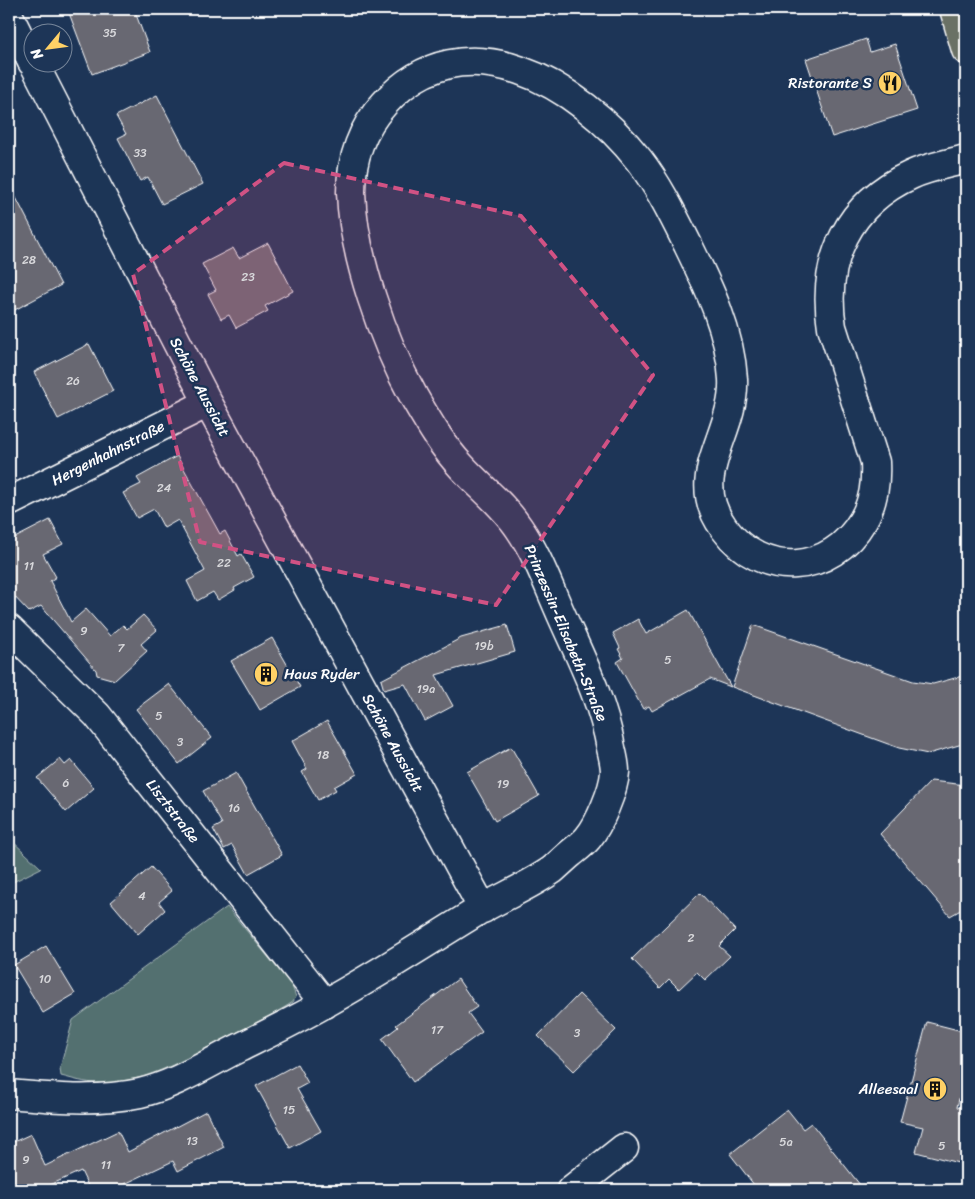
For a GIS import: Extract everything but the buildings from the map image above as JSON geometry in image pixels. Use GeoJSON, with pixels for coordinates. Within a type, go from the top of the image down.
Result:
{"type":"FeatureCollection","features":[{"type":"Feature","properties":{"kind":"main road"},"geometry":{"type":"LineString","coordinates":[[954,9],[966,50]]}},
{"type":"Feature","properties":{"kind":"street","name":"Schöne Aussicht"},"geometry":{"type":"LineString","coordinates":[[12,31],[22,46]]}},
{"type":"Feature","properties":{"kind":"street","name":"Prinzessin-Elisabeth-Straße"},"geometry":{"type":"LineString","coordinates":[[483,909],[551,870],[589,838],[606,807],[615,772],[609,734],[597,696],[532,549],[503,508],[465,471],[447,450],[408,386],[379,317],[359,247],[351,199],[354,160],[360,141],[369,123],[394,93],[412,80],[438,68],[475,61],[496,63],[526,72],[553,86],[604,122],[624,142],[658,188],[683,236],[714,302],[728,345],[733,380],[730,414],[711,468],[708,484],[709,498],[714,513],[736,542],[748,551],[774,563],[789,565],[803,564],[816,560],[829,555],[839,547],[865,518],[874,496],[876,480],[875,462],[832,327],[829,308],[832,268],[838,250],[846,232],[859,213],[874,197],[893,184],[914,174],[966,159]]}},
{"type":"Feature","properties":{"kind":"street","name":"Schöne Aussicht"},"geometry":{"type":"LineString","coordinates":[[38,72],[208,403],[483,909]]}},
{"type":"Feature","properties":{"kind":"street","name":"Hergenhahnstraße"},"geometry":{"type":"LineString","coordinates":[[9,502],[208,403]]}},
{"type":"Feature","properties":{"kind":"street","name":"Lisztstraße"},"geometry":{"type":"LineString","coordinates":[[9,629],[97,715],[325,1004]]}},
{"type":"Feature","properties":{"kind":"street"},"geometry":{"type":"LineString","coordinates":[[9,1094],[58,1099],[109,1097],[144,1092],[175,1081],[325,1004],[483,909]]}},
{"type":"Feature","properties":{"kind":"street"},"geometry":{"type":"LineString","coordinates":[[571,1190],[624,1148]]}},
{"type":"Feature","properties":{"kind":"highlighted area"},"geometry":{"type":"Polygon","coordinates":[[[284,163],[521,216],[653,375],[496,605],[200,542],[133,274],[284,163]]]}},
{"type":"Feature","properties":{"kind":"green space"},"geometry":{"type":"Polygon","coordinates":[[[9,838],[41,868],[9,884],[9,838]]]}},
{"type":"Feature","properties":{"kind":"green space"},"geometry":{"type":"Polygon","coordinates":[[[227,907],[292,986],[296,997],[293,1002],[196,1054],[148,1075],[132,1080],[98,1083],[84,1082],[61,1076],[60,1068],[73,1020],[227,907]]]}},
{"type":"Feature","properties":{"kind":"place","name":"Ristorante S"},"geometry":{"type":"Point","coordinates":[890,83]}},
{"type":"Feature","properties":{"kind":"place","name":"Haus Ryder"},"geometry":{"type":"Point","coordinates":[266,674]}},
{"type":"Feature","properties":{"kind":"place","name":"Alleesaal"},"geometry":{"type":"Point","coordinates":[935,1089]}}]}
